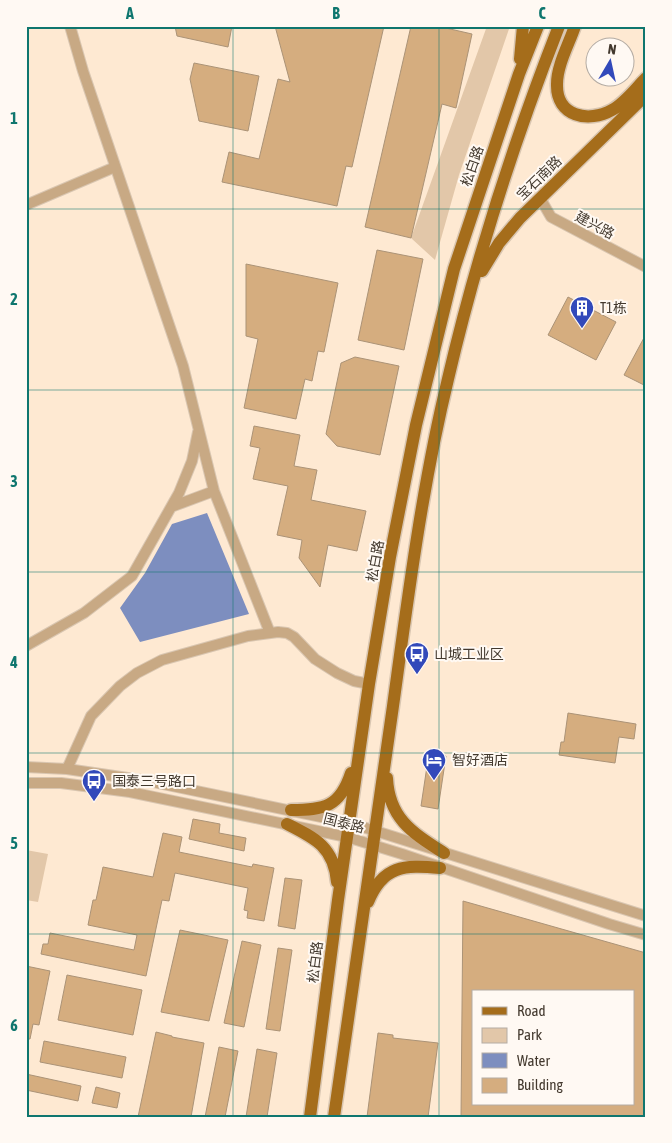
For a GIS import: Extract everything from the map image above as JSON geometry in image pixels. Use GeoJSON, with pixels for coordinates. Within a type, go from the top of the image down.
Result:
{"type":"FeatureCollection","features":[{"type":"Feature","properties":{"kind":"main road"},"geometry":{"type":"LineString","coordinates":[[519,74],[523,26]]}},
{"type":"Feature","properties":{"kind":"main road","name":"松白路"},"geometry":{"type":"LineString","coordinates":[[310,1117],[338,900],[369,684],[390,558],[416,425],[454,269],[519,74],[538,26]]}},
{"type":"Feature","properties":{"kind":"main road"},"geometry":{"type":"LineString","coordinates":[[334,1117],[361,918],[417,541],[435,440],[469,295],[530,100],[559,26]]}},
{"type":"Feature","properties":{"kind":"main road"},"geometry":{"type":"LineString","coordinates":[[576,26],[558,73],[557,90],[562,104],[569,112],[588,117],[600,115],[614,109],[646,78]]}},
{"type":"Feature","properties":{"kind":"main road","name":"宝石南路"},"geometry":{"type":"LineString","coordinates":[[469,295],[499,243],[520,218],[646,95]]}},
{"type":"Feature","properties":{"kind":"main road"},"geometry":{"type":"LineString","coordinates":[[291,810],[320,809],[330,806],[338,799],[349,782],[361,737]]}},
{"type":"Feature","properties":{"kind":"main road"},"geometry":{"type":"LineString","coordinates":[[386,751],[390,800],[397,814],[410,831],[444,853]]}},
{"type":"Feature","properties":{"kind":"main road"},"geometry":{"type":"LineString","coordinates":[[287,824],[312,836],[328,852],[336,874],[338,900]]}},
{"type":"Feature","properties":{"kind":"main road"},"geometry":{"type":"LineString","coordinates":[[361,918],[377,884],[393,870],[404,866],[440,868]]}},
{"type":"Feature","properties":{"kind":"street"},"geometry":{"type":"LineString","coordinates":[[70,26],[83,71],[182,366],[214,491],[270,633]]}},
{"type":"Feature","properties":{"kind":"street"},"geometry":{"type":"LineString","coordinates":[[26,205],[115,167]]}},
{"type":"Feature","properties":{"kind":"street","name":"建兴路"},"geometry":{"type":"LineString","coordinates":[[540,198],[552,217],[646,267]]}},
{"type":"Feature","properties":{"kind":"street"},"geometry":{"type":"LineString","coordinates":[[26,646],[84,614],[132,576],[171,507],[189,469],[198,428]]}},
{"type":"Feature","properties":{"kind":"street"},"geometry":{"type":"LineString","coordinates":[[171,507],[214,491]]}},
{"type":"Feature","properties":{"kind":"street"},"geometry":{"type":"LineString","coordinates":[[67,769],[91,716],[120,686],[138,673],[162,660],[248,636],[278,632],[287,633],[294,637],[323,666],[354,681],[369,684]]}},
{"type":"Feature","properties":{"kind":"street","name":"国泰路"},"geometry":{"type":"LineString","coordinates":[[26,767],[67,769],[148,781],[350,823],[646,916]]}},
{"type":"Feature","properties":{"kind":"street","name":"国泰路"},"geometry":{"type":"LineString","coordinates":[[26,783],[61,783],[130,792],[348,837],[646,935]]}},
{"type":"Feature","properties":{"kind":"green space"},"geometry":{"type":"Polygon","coordinates":[[[487,26],[510,26],[459,175],[435,260],[411,238],[487,26]]]}},
{"type":"Feature","properties":{"kind":"green space"},"geometry":{"type":"Polygon","coordinates":[[[26,850],[48,854],[38,902],[26,900],[26,850]]]}},
{"type":"Feature","properties":{"kind":"water"},"geometry":{"type":"Polygon","coordinates":[[[207,513],[249,614],[140,642],[120,608],[145,573],[172,524],[207,513]]]}},
{"type":"Feature","properties":{"kind":"building"},"geometry":{"type":"Polygon","coordinates":[[[175,26],[232,26],[228,47],[177,36],[175,26]]]}},
{"type":"Feature","properties":{"kind":"building"},"geometry":{"type":"Polygon","coordinates":[[[275,26],[384,26],[352,167],[346,166],[337,206],[222,182],[229,152],[259,159],[278,79],[290,82],[275,26]]]}},
{"type":"Feature","properties":{"kind":"building"},"geometry":{"type":"Polygon","coordinates":[[[411,26],[437,26],[472,34],[456,108],[442,104],[411,238],[365,227],[411,26]]]}},
{"type":"Feature","properties":{"kind":"building"},"geometry":{"type":"Polygon","coordinates":[[[194,63],[259,76],[248,131],[199,121],[190,79],[194,63]]]}},
{"type":"Feature","properties":{"kind":"building"},"geometry":{"type":"Polygon","coordinates":[[[377,250],[423,259],[404,350],[358,340],[377,250]]]}},
{"type":"Feature","properties":{"kind":"building"},"geometry":{"type":"Polygon","coordinates":[[[246,264],[338,283],[324,352],[318,351],[312,381],[305,379],[296,419],[244,408],[258,339],[246,336],[246,264]]]}},
{"type":"Feature","properties":{"kind":"building","name":"T1栋"},"geometry":{"type":"Polygon","coordinates":[[[568,297],[616,322],[596,360],[548,335],[568,297]]]}},
{"type":"Feature","properties":{"kind":"building"},"geometry":{"type":"Polygon","coordinates":[[[646,334],[646,386],[624,375],[646,334]]]}},
{"type":"Feature","properties":{"kind":"building"},"geometry":{"type":"Polygon","coordinates":[[[355,357],[399,366],[380,455],[337,446],[326,434],[341,363],[355,357]]]}},
{"type":"Feature","properties":{"kind":"building"},"geometry":{"type":"Polygon","coordinates":[[[254,426],[300,435],[294,466],[317,470],[311,500],[366,511],[357,551],[328,545],[320,587],[299,558],[302,540],[277,535],[288,486],[253,479],[260,448],[250,446],[254,426]]]}},
{"type":"Feature","properties":{"kind":"building"},"geometry":{"type":"Polygon","coordinates":[[[568,713],[636,724],[634,739],[619,737],[615,763],[559,755],[561,742],[564,742],[568,713]]]}},
{"type":"Feature","properties":{"kind":"building"},"geometry":{"type":"Polygon","coordinates":[[[429,753],[446,756],[438,809],[421,806],[429,753]]]}},
{"type":"Feature","properties":{"kind":"building"},"geometry":{"type":"Polygon","coordinates":[[[193,819],[220,824],[219,833],[246,838],[244,851],[189,839],[193,819]]]}},
{"type":"Feature","properties":{"kind":"building"},"geometry":{"type":"Polygon","coordinates":[[[163,833],[182,837],[179,852],[252,867],[253,864],[274,868],[264,921],[247,918],[248,911],[244,910],[248,888],[175,873],[169,901],[162,900],[146,976],[41,954],[43,944],[48,944],[50,933],[134,950],[137,935],[88,925],[93,900],[96,900],[103,867],[153,877],[163,833]]]}},
{"type":"Feature","properties":{"kind":"building"},"geometry":{"type":"Polygon","coordinates":[[[285,878],[302,880],[295,929],[278,926],[285,878]]]}},
{"type":"Feature","properties":{"kind":"building"},"geometry":{"type":"Polygon","coordinates":[[[463,901],[646,953],[646,1117],[461,1117],[463,901]]]}},
{"type":"Feature","properties":{"kind":"building"},"geometry":{"type":"Polygon","coordinates":[[[180,930],[228,940],[209,1021],[161,1012],[180,930]]]}},
{"type":"Feature","properties":{"kind":"building"},"geometry":{"type":"Polygon","coordinates":[[[242,941],[261,945],[244,1027],[224,1023],[242,941]]]}},
{"type":"Feature","properties":{"kind":"building"},"geometry":{"type":"Polygon","coordinates":[[[278,948],[292,950],[280,1031],[266,1029],[278,948]]]}},
{"type":"Feature","properties":{"kind":"building"},"geometry":{"type":"Polygon","coordinates":[[[26,966],[50,971],[39,1025],[33,1024],[30,1039],[26,1039],[26,966]]]}},
{"type":"Feature","properties":{"kind":"building"},"geometry":{"type":"Polygon","coordinates":[[[67,975],[142,990],[133,1035],[58,1020],[67,975]]]}},
{"type":"Feature","properties":{"kind":"building"},"geometry":{"type":"Polygon","coordinates":[[[156,1032],[204,1043],[191,1117],[138,1117],[156,1032]]]}},
{"type":"Feature","properties":{"kind":"building"},"geometry":{"type":"Polygon","coordinates":[[[378,1033],[393,1035],[393,1038],[438,1043],[428,1117],[367,1117],[378,1033]]]}},
{"type":"Feature","properties":{"kind":"building"},"geometry":{"type":"Polygon","coordinates":[[[44,1041],[126,1057],[122,1078],[40,1062],[44,1041]]]}},
{"type":"Feature","properties":{"kind":"building"},"geometry":{"type":"Polygon","coordinates":[[[219,1047],[238,1051],[225,1117],[205,1117],[219,1047]]]}},
{"type":"Feature","properties":{"kind":"building"},"geometry":{"type":"Polygon","coordinates":[[[257,1049],[277,1053],[267,1117],[246,1117],[257,1049]]]}},
{"type":"Feature","properties":{"kind":"building"},"geometry":{"type":"Polygon","coordinates":[[[26,1074],[81,1086],[78,1101],[26,1090],[26,1074]]]}},
{"type":"Feature","properties":{"kind":"building"},"geometry":{"type":"Polygon","coordinates":[[[96,1087],[120,1093],[117,1108],[92,1103],[96,1087]]]}},
{"type":"Feature","properties":{"kind":"place","name":"T1栋"},"geometry":{"type":"Point","coordinates":[582,329]}},
{"type":"Feature","properties":{"kind":"place","name":"山城工业区"},"geometry":{"type":"Point","coordinates":[417,675]}},
{"type":"Feature","properties":{"kind":"place","name":"智好酒店"},"geometry":{"type":"Point","coordinates":[434,781]}},
{"type":"Feature","properties":{"kind":"place","name":"国泰三号路口"},"geometry":{"type":"Point","coordinates":[94,802]}}]}
